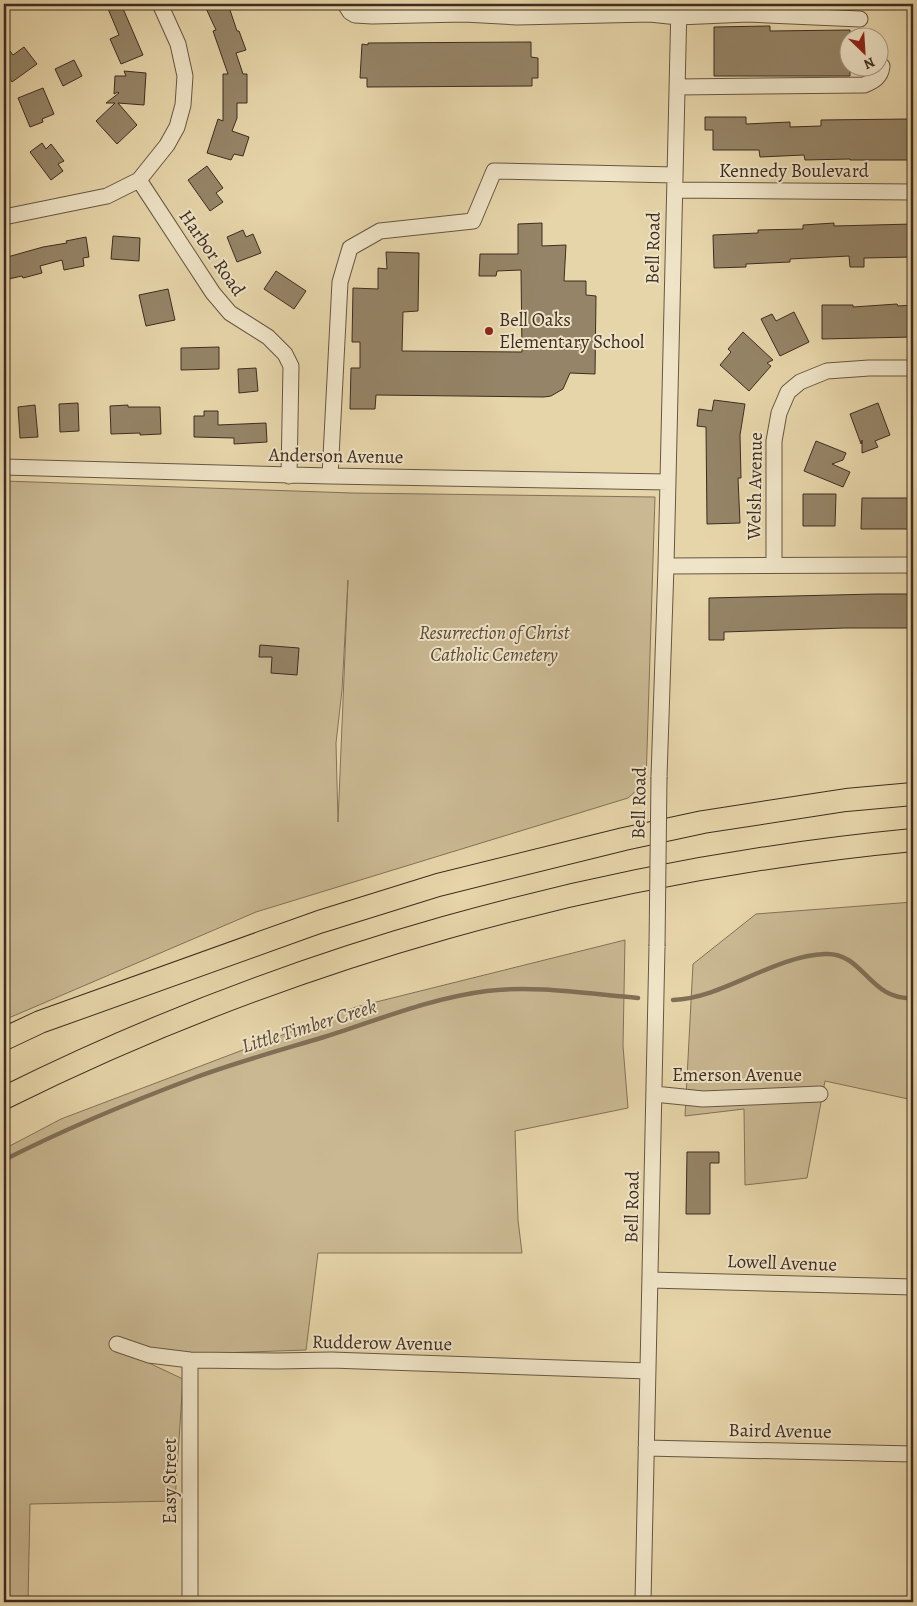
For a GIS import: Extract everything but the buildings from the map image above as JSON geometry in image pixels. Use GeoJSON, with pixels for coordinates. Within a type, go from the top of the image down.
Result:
{"type":"FeatureCollection","features":[{"type":"Feature","properties":{"kind":"highway"},"geometry":{"type":"LineString","coordinates":[[4,1039],[40,1022],[318,922],[438,885],[704,822],[846,800],[913,794]]}},
{"type":"Feature","properties":{"kind":"highway"},"geometry":{"type":"LineString","coordinates":[[4,1098],[113,1046],[240,995],[318,967],[456,924],[577,894],[669,875],[763,858],[913,840]]}},
{"type":"Feature","properties":{"kind":"highway"},"geometry":{"type":"LineString","coordinates":[[4,1054],[182,971]]}},
{"type":"Feature","properties":{"kind":"street"},"geometry":{"type":"LineString","coordinates":[[4,217],[107,196],[139,180],[167,145],[177,127],[183,104],[185,76],[178,44],[160,4]]}},
{"type":"Feature","properties":{"kind":"street"},"geometry":{"type":"LineString","coordinates":[[345,4],[350,12],[355,15],[372,16],[464,14],[517,16],[551,10],[650,14],[679,10],[860,19]]}},
{"type":"Feature","properties":{"kind":"street","name":"Bell Road"},"geometry":{"type":"LineString","coordinates":[[643,1602],[659,777],[679,10]]}},
{"type":"Feature","properties":{"kind":"street"},"geometry":{"type":"LineString","coordinates":[[677,87],[864,85],[877,78]]}},
{"type":"Feature","properties":{"kind":"street"},"geometry":{"type":"LineString","coordinates":[[330,476],[340,282],[350,248],[380,230],[473,221],[494,171],[675,175]]}},
{"type":"Feature","properties":{"kind":"street","name":"Harbor Road"},"geometry":{"type":"LineString","coordinates":[[139,180],[213,292],[230,313],[268,337],[286,354],[291,366],[289,476]]}},
{"type":"Feature","properties":{"kind":"street","name":"Kennedy Boulevard"},"geometry":{"type":"LineString","coordinates":[[675,190],[913,192]]}},
{"type":"Feature","properties":{"kind":"street","name":"Welsh Avenue"},"geometry":{"type":"LineString","coordinates":[[774,565],[774,440],[778,413],[788,392],[800,382],[827,371],[913,368]]}},
{"type":"Feature","properties":{"kind":"street","name":"Anderson Avenue"},"geometry":{"type":"LineString","coordinates":[[4,467],[289,476],[668,482]]}},
{"type":"Feature","properties":{"kind":"street"},"geometry":{"type":"LineString","coordinates":[[666,566],[913,565]]}},
{"type":"Feature","properties":{"kind":"street","name":"Emerson Avenue"},"geometry":{"type":"LineString","coordinates":[[654,1094],[703,1099],[820,1094]]}},
{"type":"Feature","properties":{"kind":"street","name":"Lowell Avenue"},"geometry":{"type":"LineString","coordinates":[[650,1280],[913,1287]]}},
{"type":"Feature","properties":{"kind":"street","name":"Rudderow Avenue"},"geometry":{"type":"LineString","coordinates":[[117,1344],[149,1355],[190,1360],[277,1362],[331,1360],[648,1371]]}},
{"type":"Feature","properties":{"kind":"street","name":"Easy Street"},"geometry":{"type":"LineString","coordinates":[[190,1360],[190,1602]]}},
{"type":"Feature","properties":{"kind":"street","name":"Baird Avenue"},"geometry":{"type":"LineString","coordinates":[[646,1448],[913,1454]]}},
{"type":"Feature","properties":{"kind":"green space","name":"Resurrection of Christ Catholic Cemetery"},"geometry":{"type":"Polygon","coordinates":[[[4,481],[352,493],[655,497],[646,782],[628,798],[256,912],[4,1020],[4,481]],[[348,580],[342,690],[336,743],[338,822],[348,580]]]}},
{"type":"Feature","properties":{"kind":"green space"},"geometry":{"type":"Polygon","coordinates":[[[913,902],[913,1100],[825,1081],[807,1178],[745,1185],[744,1109],[685,1116],[693,964],[756,914],[913,902]]]}},
{"type":"Feature","properties":{"kind":"green space"},"geometry":{"type":"Polygon","coordinates":[[[625,940],[623,1046],[628,1108],[515,1131],[518,1220],[522,1253],[318,1253],[306,1350],[134,1356],[183,1379],[175,1501],[30,1504],[28,1602],[4,1602],[4,1149],[61,1119],[356,1007],[625,940]]]}},
{"type":"Feature","properties":{"kind":"waterway","name":"Little Timber Creek"},"geometry":{"type":"LineString","coordinates":[[673,1000],[692,998],[711,992],[786,962],[806,956],[825,954],[838,955],[849,960],[886,992],[898,997],[913,998]]}},
{"type":"Feature","properties":{"kind":"waterway","name":"Little Timber Creek"},"geometry":{"type":"LineString","coordinates":[[4,1160],[98,1116],[194,1078],[405,1010],[446,999],[466,994],[505,989],[562,991],[638,998]]}},
{"type":"Feature","properties":{"kind":"place","name":"Bell Oaks Elementary School"},"geometry":{"type":"Point","coordinates":[489,331]}}]}
